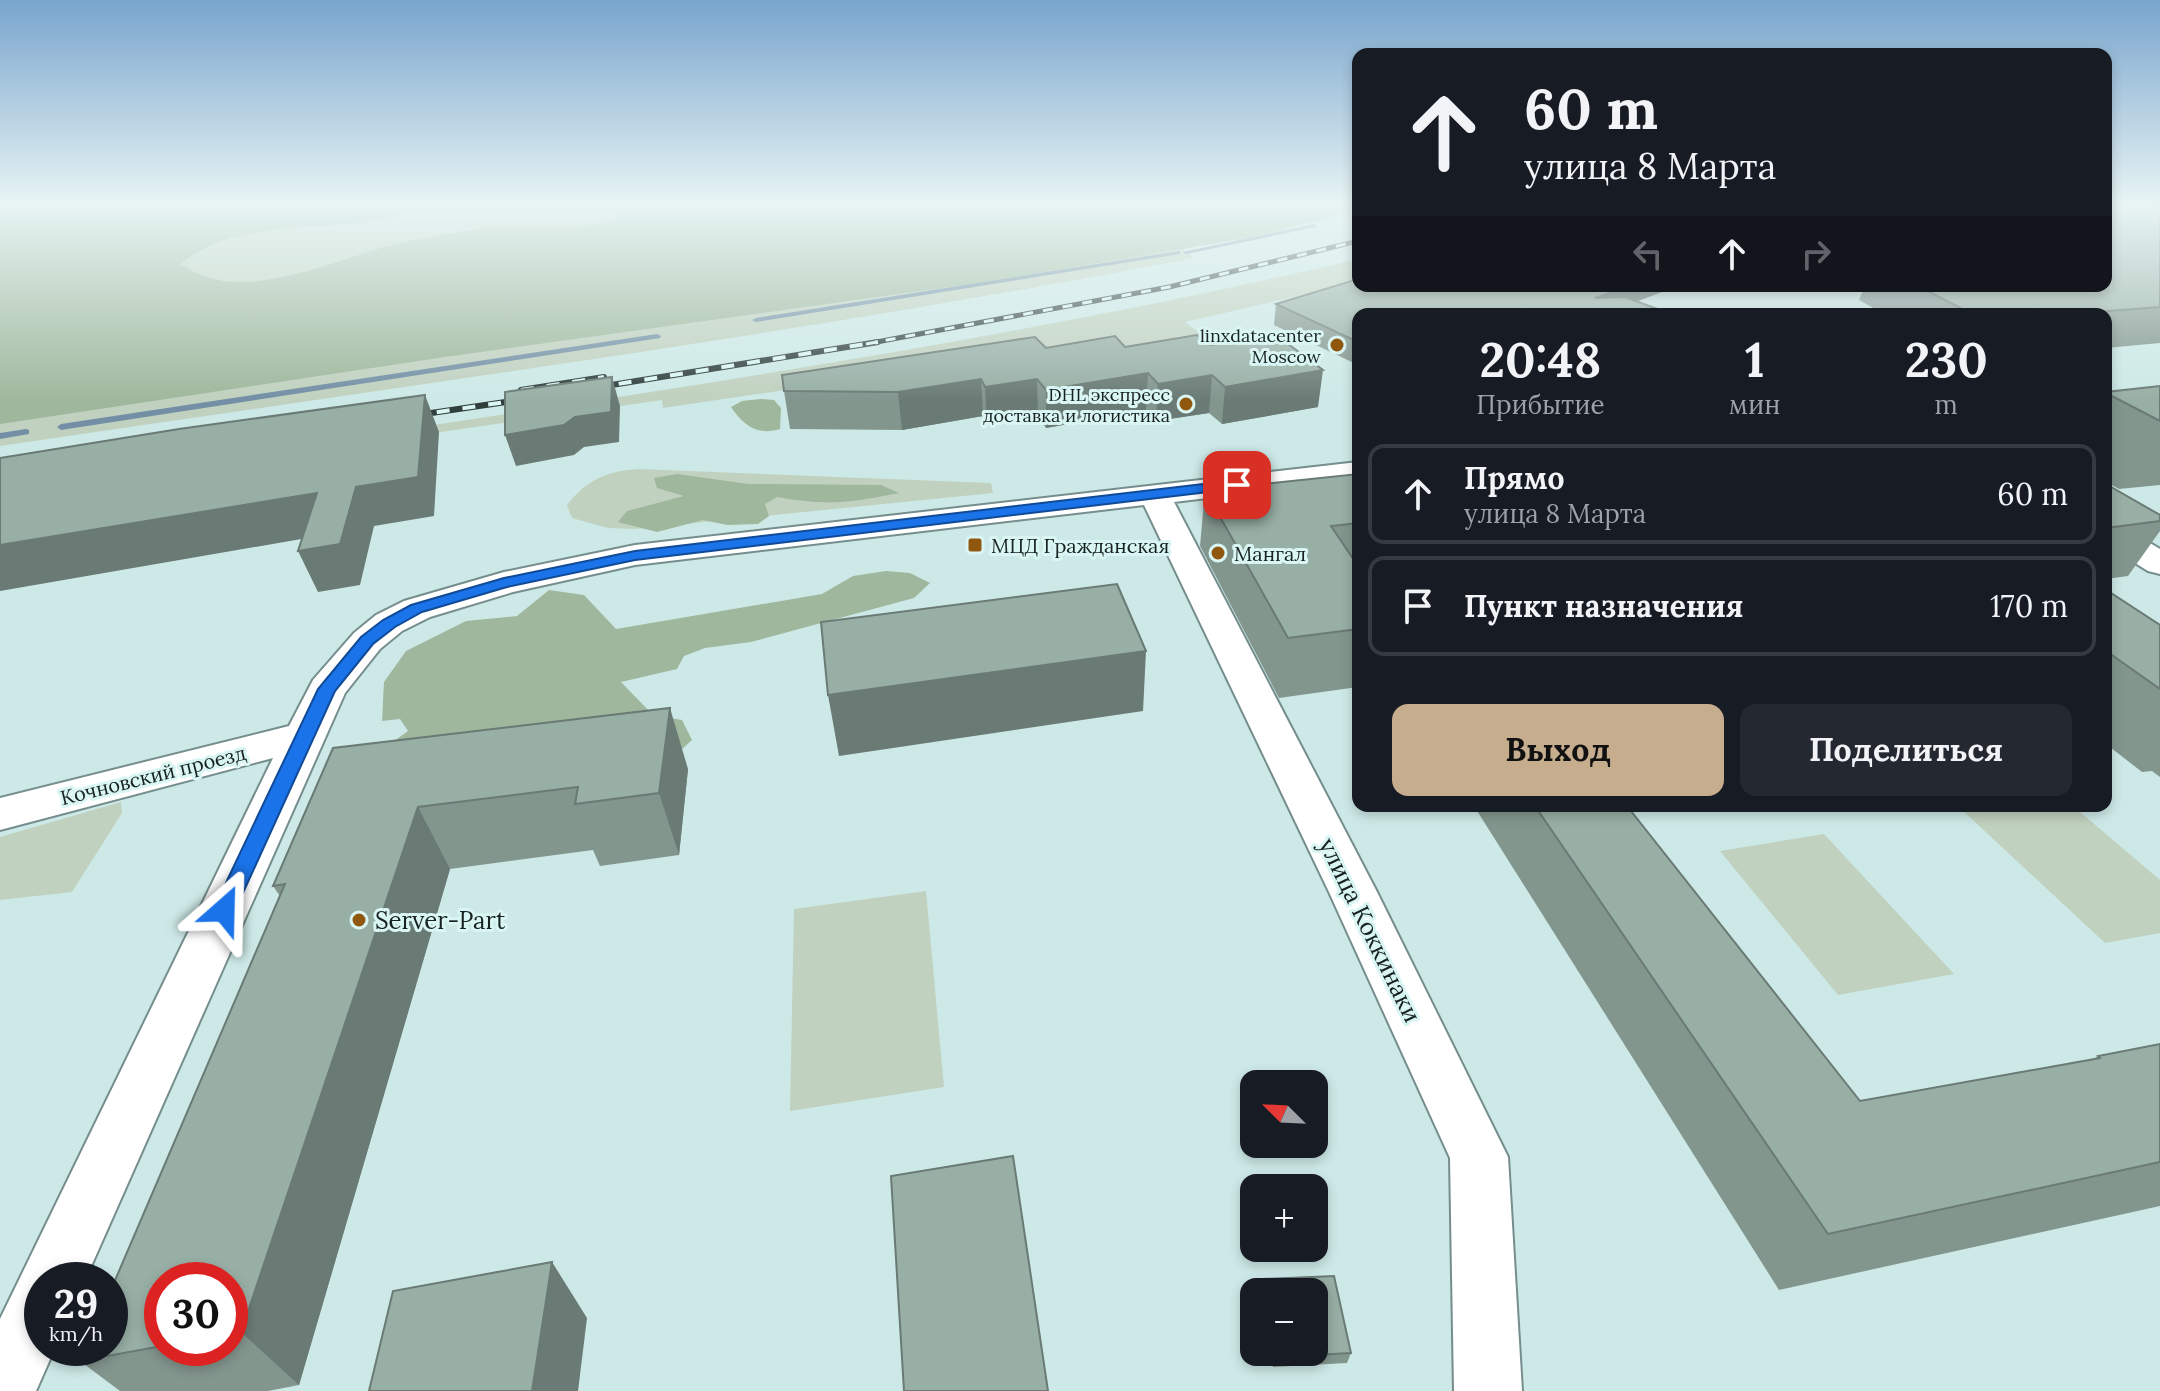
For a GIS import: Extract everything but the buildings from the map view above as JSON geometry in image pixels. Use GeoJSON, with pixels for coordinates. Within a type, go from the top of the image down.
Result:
{"type":"FeatureCollection","features":[{"type":"Feature","properties":{"kind":"street"},"geometry":{"type":"LineString","coordinates":[[60,1262],[327,689],[367,641],[389,623],[417,609],[459,595],[635,555],[1352,472]]}},
{"type":"Feature","properties":{"kind":"street","name":"улица Коккинаки"},"geometry":{"type":"LineString","coordinates":[[1154,494],[1353,892],[1479,1157],[1488,1391]]}},
{"type":"Feature","properties":{"kind":"street"},"geometry":{"type":"LineString","coordinates":[[2112,535],[2160,564]]}},
{"type":"Feature","properties":{"kind":"street","name":"Кочновский проезд"},"geometry":{"type":"LineString","coordinates":[[0,814],[305,736]]}},
{"type":"Feature","properties":{"kind":"street"},"geometry":{"type":"LineString","coordinates":[[1,1391],[24,1341]]}},
{"type":"Feature","properties":{"kind":"green space"},"geometry":{"type":"Polygon","coordinates":[[[0,271],[1123,271],[896,311],[598,358],[0,446],[0,271]]]}},
{"type":"Feature","properties":{"kind":"green space"},"geometry":{"type":"Polygon","coordinates":[[[0,271],[192,271],[234,282],[266,280],[307,271],[1050,271],[445,357],[0,424],[0,271]]]}},
{"type":"Feature","properties":{"kind":"green space"},"geometry":{"type":"Polygon","coordinates":[[[1305,271],[1352,271],[1352,283],[1185,322],[1205,337],[818,402],[792,389],[663,408],[662,400],[199,467],[206,459],[784,371],[1072,320],[1305,271]]]}},
{"type":"Feature","properties":{"kind":"green space"},"geometry":{"type":"Polygon","coordinates":[[[774,400],[781,408],[780,429],[764,431],[751,427],[731,407],[742,401],[774,400]]]}},
{"type":"Feature","properties":{"kind":"green space"},"geometry":{"type":"Polygon","coordinates":[[[639,469],[991,483],[993,493],[635,529],[608,528],[572,518],[567,505],[590,483],[608,474],[639,469]]]}},
{"type":"Feature","properties":{"kind":"green space"},"geometry":{"type":"Polygon","coordinates":[[[677,474],[748,484],[881,485],[899,493],[838,502],[777,497],[765,504],[769,516],[758,524],[727,525],[703,520],[657,532],[618,522],[627,511],[684,496],[657,488],[654,478],[677,474]]]}},
{"type":"Feature","properties":{"kind":"green space"},"geometry":{"type":"Polygon","coordinates":[[[886,571],[910,573],[930,583],[914,598],[751,642],[705,648],[684,656],[677,669],[621,682],[653,715],[682,720],[692,740],[659,770],[390,744],[408,731],[400,719],[382,721],[384,682],[406,651],[466,621],[517,616],[549,590],[584,595],[616,629],[822,594],[853,576],[886,571]]]}},
{"type":"Feature","properties":{"kind":"green space"},"geometry":{"type":"Polygon","coordinates":[[[121,802],[122,813],[72,892],[0,900],[0,837],[121,802]]]}},
{"type":"Feature","properties":{"kind":"green space"},"geometry":{"type":"Polygon","coordinates":[[[1964,812],[2080,812],[2160,880],[2160,933],[2105,943],[1964,812]]]}},
{"type":"Feature","properties":{"kind":"green space"},"geometry":{"type":"Polygon","coordinates":[[[1824,834],[1954,974],[1838,995],[1720,851],[1824,834]]]}},
{"type":"Feature","properties":{"kind":"green space"},"geometry":{"type":"Polygon","coordinates":[[[926,891],[944,1087],[790,1111],[794,909],[926,891]]]}},
{"type":"Feature","properties":{"kind":"waterway"},"geometry":{"type":"LineString","coordinates":[[756,320],[1065,271]]}},
{"type":"Feature","properties":{"kind":"waterway"},"geometry":{"type":"LineString","coordinates":[[61,427],[657,336]]}},
{"type":"Feature","properties":{"kind":"waterway"},"geometry":{"type":"LineString","coordinates":[[0,436],[26,432]]}},
{"type":"Feature","properties":{"kind":"railway"},"geometry":{"type":"LineString","coordinates":[[868,344],[1169,287],[1235,271]]}},
{"type":"Feature","properties":{"kind":"railway"},"geometry":{"type":"LineString","coordinates":[[868,344],[878,342]]}},
{"type":"Feature","properties":{"kind":"railway"},"geometry":{"type":"LineString","coordinates":[[593,388],[868,344]]}},
{"type":"Feature","properties":{"kind":"railway"},"geometry":{"type":"LineString","coordinates":[[521,390],[604,377]]}},
{"type":"Feature","properties":{"kind":"railway"},"geometry":{"type":"LineString","coordinates":[[411,416],[526,399]]}},
{"type":"Feature","properties":{"kind":"place","name":"linxdatacenter Moscow"},"geometry":{"type":"Point","coordinates":[1337,345]}},
{"type":"Feature","properties":{"kind":"place","name":"DHL экспресс доставка и логистика"},"geometry":{"type":"Point","coordinates":[1186,404]}},
{"type":"Feature","properties":{"kind":"place","name":"МЦД Гражданская"},"geometry":{"type":"Point","coordinates":[975,545]}},
{"type":"Feature","properties":{"kind":"place","name":"Мангал"},"geometry":{"type":"Point","coordinates":[1218,553]}},
{"type":"Feature","properties":{"kind":"place","name":"Server-Part"},"geometry":{"type":"Point","coordinates":[359,920]}},
{"type":"Feature","properties":{"kind":"route"},"geometry":{"type":"LineString","coordinates":[[224,910],[327,689],[367,641],[389,623],[417,609],[504,583],[635,555],[1237,485]]}}]}
